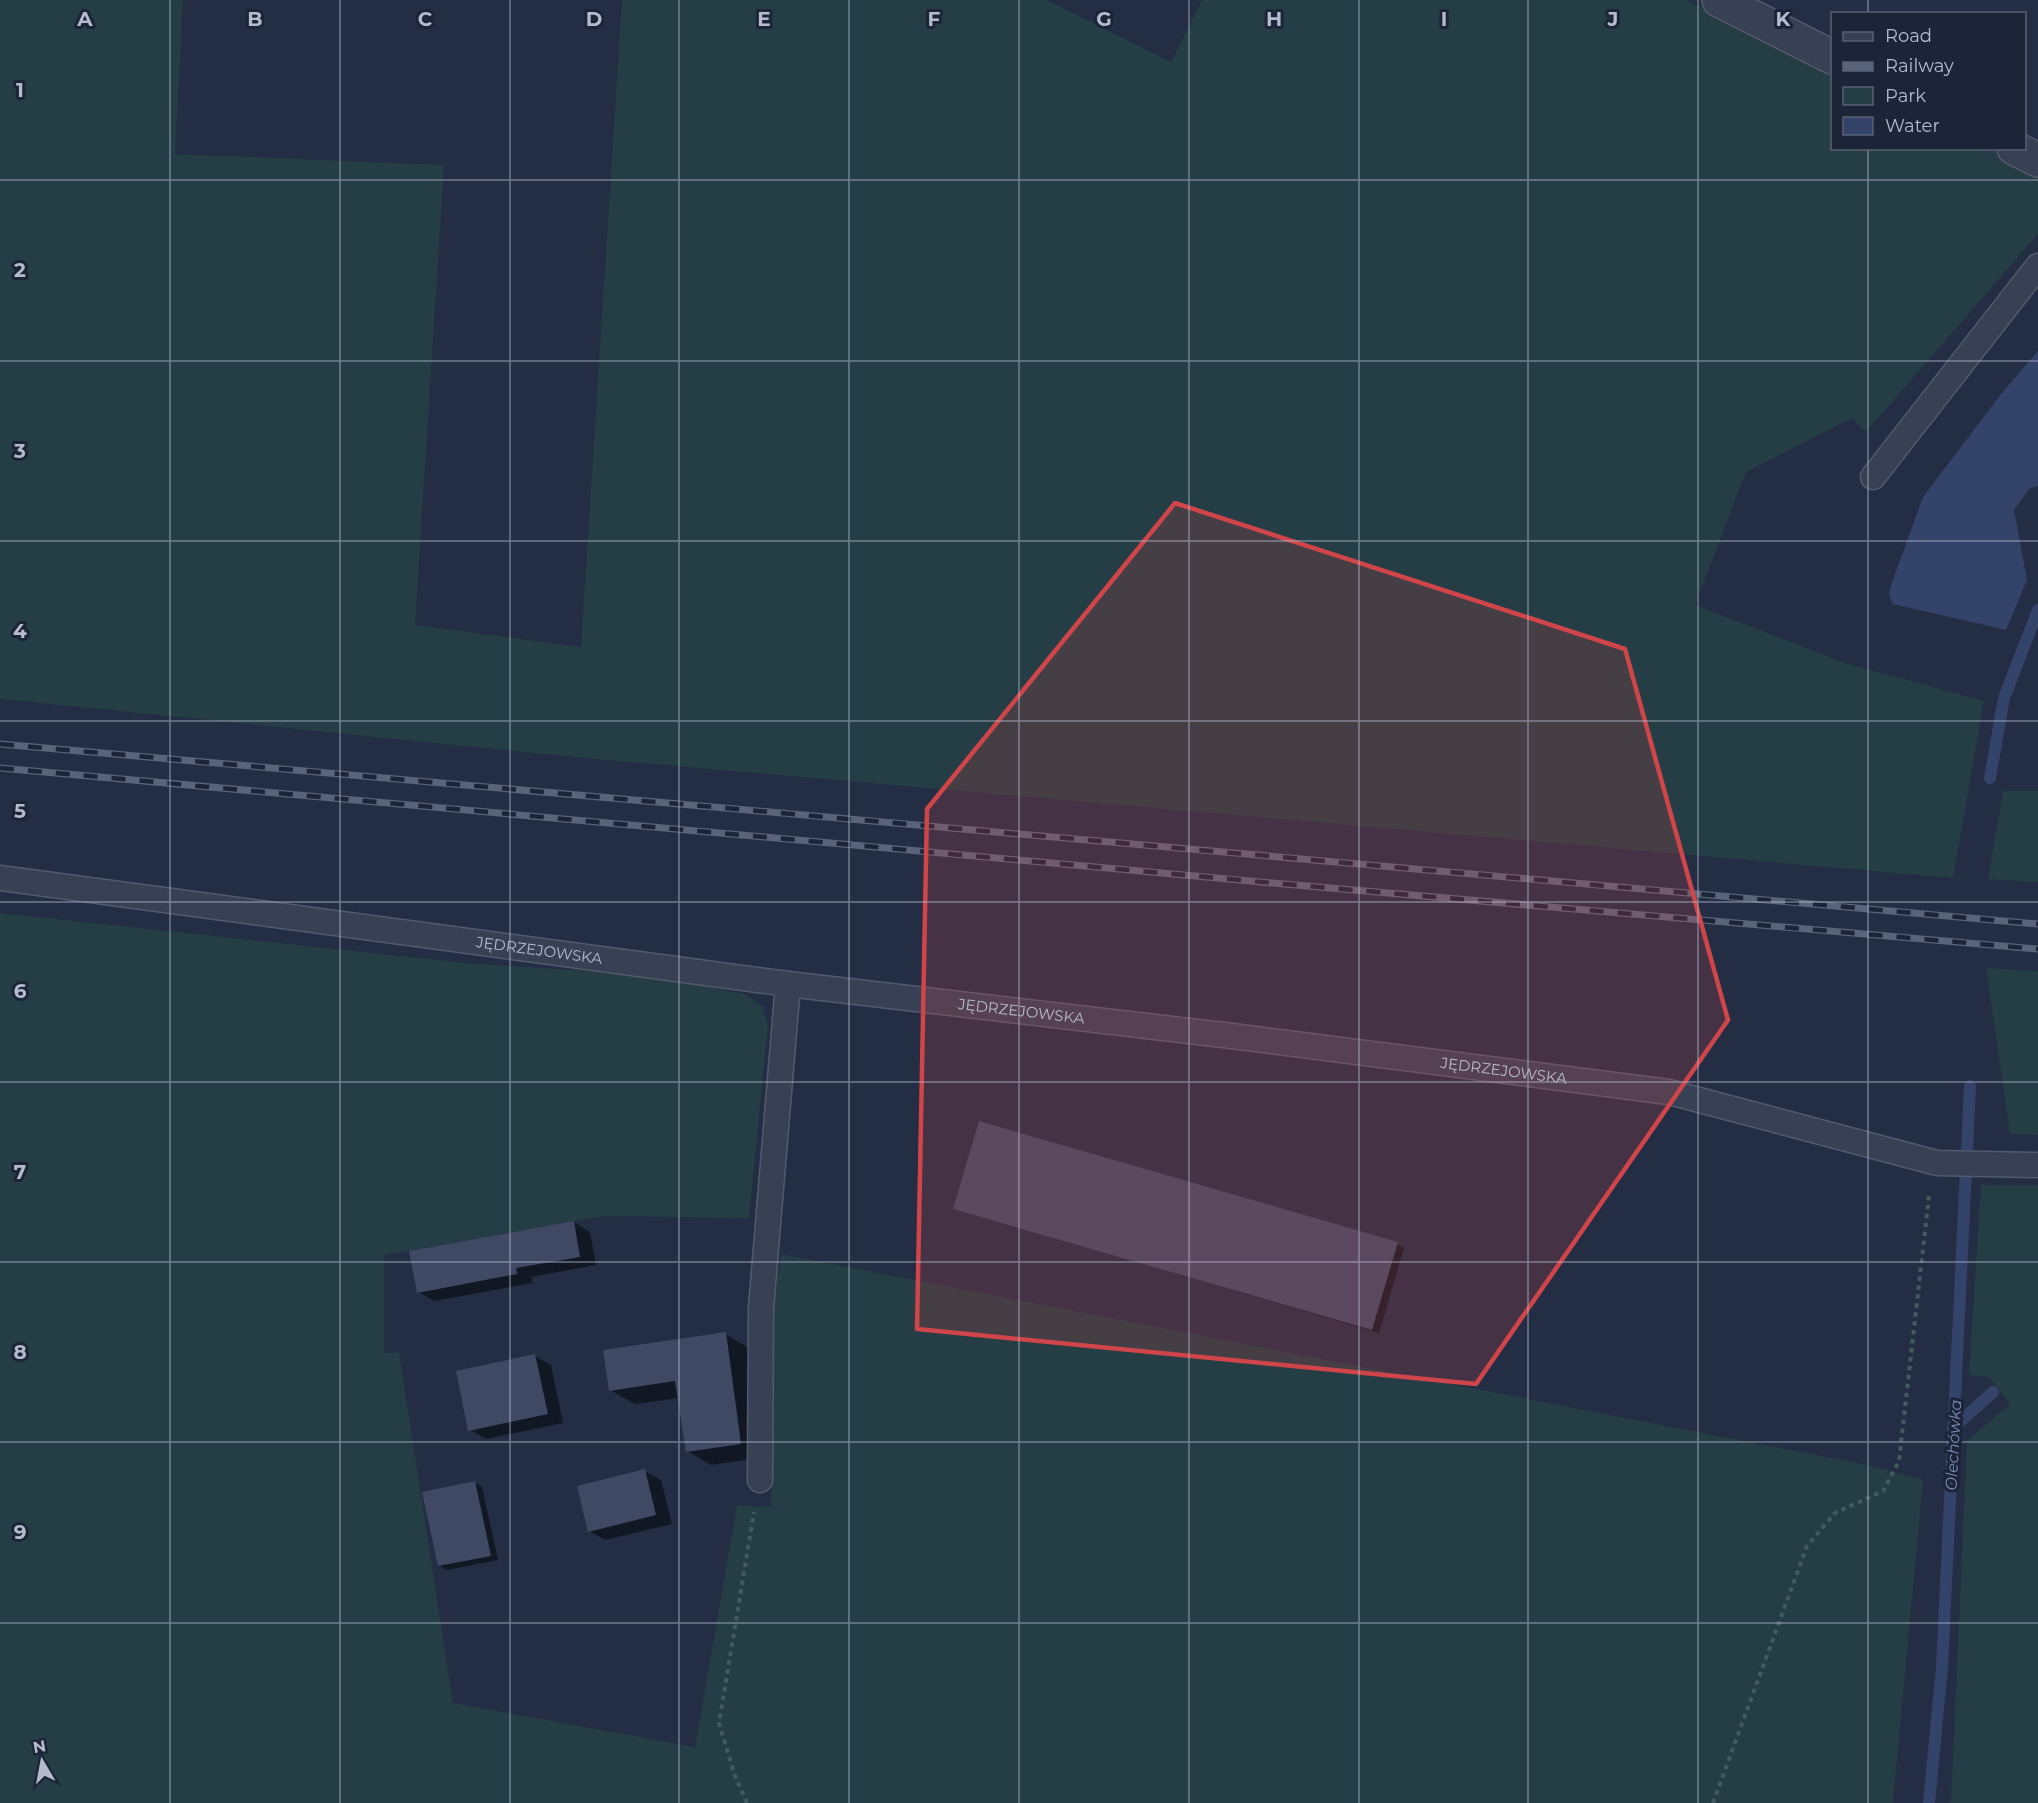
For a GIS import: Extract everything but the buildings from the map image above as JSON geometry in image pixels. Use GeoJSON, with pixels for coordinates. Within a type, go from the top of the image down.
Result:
{"type":"FeatureCollection","features":[{"type":"Feature","properties":{"kind":"street"},"geometry":{"type":"LineString","coordinates":[[1719,0],[1831,56]]}},
{"type":"Feature","properties":{"kind":"street"},"geometry":{"type":"LineString","coordinates":[[2018,150],[2038,160]]}},
{"type":"Feature","properties":{"kind":"lane"},"geometry":{"type":"LineString","coordinates":[[1873,477],[2038,266]]}},
{"type":"Feature","properties":{"kind":"lane","name":"JĘDRZEJOWSKA"},"geometry":{"type":"LineString","coordinates":[[0,878],[788,984],[1232,1036],[1669,1092],[1927,1160],[2005,1166],[2038,1165]]}},
{"type":"Feature","properties":{"kind":"lane"},"geometry":{"type":"LineString","coordinates":[[760,1480],[761,1308],[788,984]]}},
{"type":"Feature","properties":{"kind":"path"},"geometry":{"type":"LineString","coordinates":[[1713,1803],[1807,1546],[1835,1514],[1883,1491],[1899,1461],[1929,1197],[1927,1160]]}},
{"type":"Feature","properties":{"kind":"path"},"geometry":{"type":"LineString","coordinates":[[747,1803],[735,1776],[719,1723],[760,1480]]}},
{"type":"Feature","properties":{"kind":"highlighted area"},"geometry":{"type":"Polygon","coordinates":[[[1175,503],[1625,649],[1728,1020],[1476,1384],[917,1329],[927,809],[1175,503]]]}},
{"type":"Feature","properties":{"kind":"green space"},"geometry":{"type":"Polygon","coordinates":[[[0,0],[183,0],[175,154],[444,165],[415,625],[581,647],[622,0],[1047,0],[1171,62],[1202,0],[1686,0],[1831,71],[1831,150],[1995,150],[2038,170],[2038,234],[1866,432],[1852,418],[1746,472],[1695,605],[1845,663],[1984,701],[1953,878],[574,757],[0,699],[0,0]]]}},
{"type":"Feature","properties":{"kind":"green space"},"geometry":{"type":"Polygon","coordinates":[[[2003,791],[2038,791],[2038,882],[1988,879],[2003,791]]]}},
{"type":"Feature","properties":{"kind":"green space"},"geometry":{"type":"Polygon","coordinates":[[[0,913],[475,964],[642,974],[745,994],[763,1007],[768,1025],[749,1218],[604,1216],[384,1255],[384,1353],[399,1352],[453,1703],[695,1747],[737,1505],[771,1507],[774,1301],[781,1254],[1868,1465],[1923,1480],[1893,1803],[0,1803],[0,913]]]}},
{"type":"Feature","properties":{"kind":"green space"},"geometry":{"type":"Polygon","coordinates":[[[1986,968],[2038,971],[2038,1135],[2010,1134],[1986,968]]]}},
{"type":"Feature","properties":{"kind":"green space"},"geometry":{"type":"Polygon","coordinates":[[[1981,1185],[2038,1185],[2038,1803],[1951,1803],[1967,1441],[2010,1404],[1989,1377],[1969,1375],[1981,1185]]]}},
{"type":"Feature","properties":{"kind":"water"},"geometry":{"type":"Polygon","coordinates":[[[2038,351],[2038,486],[2029,489],[2014,510],[2027,580],[2006,630],[1893,604],[1889,595],[1892,582],[1923,497],[2001,394],[2038,351]]]}},
{"type":"Feature","properties":{"kind":"waterway","name":"Olechówka"},"geometry":{"type":"LineString","coordinates":[[1990,778],[2004,698],[2038,610]]}},
{"type":"Feature","properties":{"kind":"waterway","name":"Olechówka"},"geometry":{"type":"LineString","coordinates":[[1929,1803],[1942,1667],[1970,1086]]}},
{"type":"Feature","properties":{"kind":"waterway"},"geometry":{"type":"LineString","coordinates":[[1953,1428],[1993,1392]]}},
{"type":"Feature","properties":{"kind":"railway"},"geometry":{"type":"LineString","coordinates":[[0,744],[2038,924]]}},
{"type":"Feature","properties":{"kind":"railway"},"geometry":{"type":"LineString","coordinates":[[0,768],[1284,884],[2038,949]]}}]}
